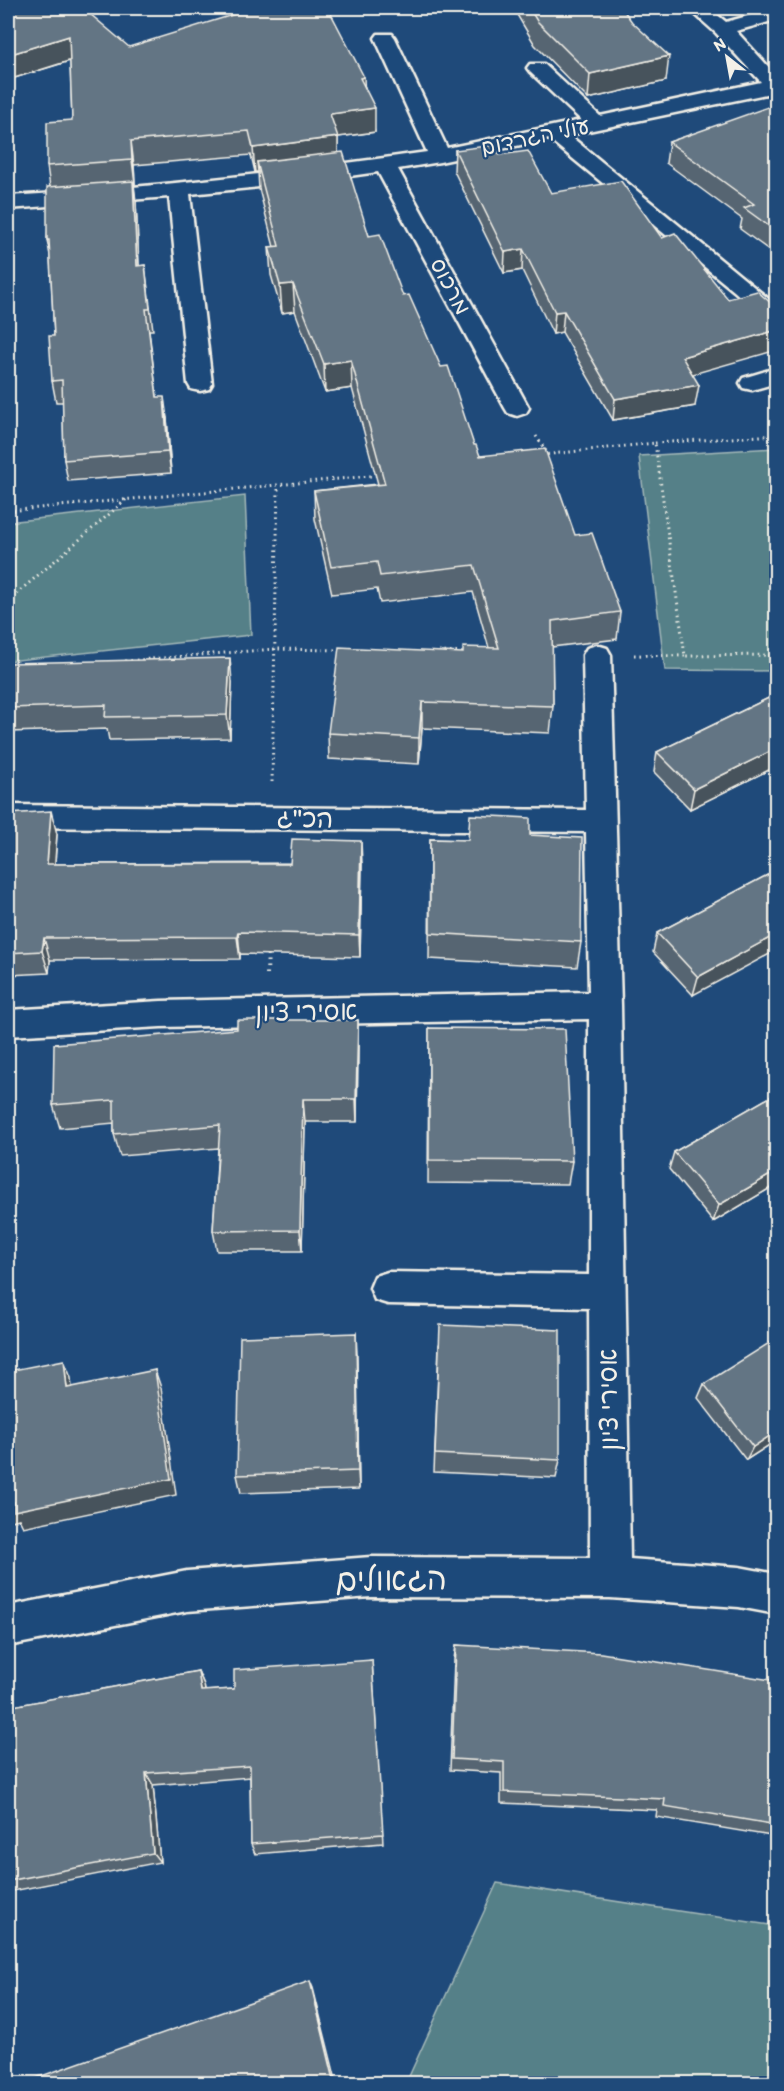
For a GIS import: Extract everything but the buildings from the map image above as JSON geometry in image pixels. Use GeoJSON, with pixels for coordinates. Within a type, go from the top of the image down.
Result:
{"type":"FeatureCollection","features":[{"type":"Feature","properties":{"kind":"street"},"geometry":{"type":"LineString","coordinates":[[698,8],[723,29],[776,85]]}},
{"type":"Feature","properties":{"kind":"street"},"geometry":{"type":"LineString","coordinates":[[723,29],[777,14]]}},
{"type":"Feature","properties":{"kind":"street"},"geometry":{"type":"LineString","coordinates":[[385,38],[440,156]]}},
{"type":"Feature","properties":{"kind":"street"},"geometry":{"type":"LineString","coordinates":[[537,68],[596,123]]}},
{"type":"Feature","properties":{"kind":"street","name":"עולי הגרדום"},"geometry":{"type":"LineString","coordinates":[[8,203],[300,177],[440,156],[776,85]]}},
{"type":"Feature","properties":{"kind":"street"},"geometry":{"type":"LineString","coordinates":[[553,132],[777,317]]}},
{"type":"Feature","properties":{"kind":"street","name":"מרכוס"},"geometry":{"type":"LineString","coordinates":[[386,164],[517,408]]}},
{"type":"Feature","properties":{"kind":"street"},"geometry":{"type":"LineString","coordinates":[[179,189],[200,384]]}},
{"type":"Feature","properties":{"kind":"street"},"geometry":{"type":"LineString","coordinates":[[752,383],[777,375]]}},
{"type":"Feature","properties":{"kind":"street","name":"אסירי ציון"},"geometry":{"type":"LineString","coordinates":[[597,655],[605,1005],[610,1578]]}},
{"type":"Feature","properties":{"kind":"street","name":"הכ\"ג"},"geometry":{"type":"LineString","coordinates":[[8,816],[602,821]]}},
{"type":"Feature","properties":{"kind":"street","name":"אסירי ציון"},"geometry":{"type":"LineString","coordinates":[[8,1023],[161,1014],[605,1005]]}},
{"type":"Feature","properties":{"kind":"street"},"geometry":{"type":"LineString","coordinates":[[388,1288],[607,1292]]}},
{"type":"Feature","properties":{"kind":"street","name":"הגאולים"},"geometry":{"type":"LineString","coordinates":[[8,1626],[187,1591],[371,1577],[610,1578],[739,1587],[777,1594]]}},
{"type":"Feature","properties":{"kind":"path"},"geometry":{"type":"LineString","coordinates":[[536,456],[655,443],[777,435]]}},
{"type":"Feature","properties":{"kind":"path"},"geometry":{"type":"LineString","coordinates":[[655,443],[685,656]]}},
{"type":"Feature","properties":{"kind":"path"},"geometry":{"type":"LineString","coordinates":[[8,511],[128,498],[278,489],[384,475]]}},
{"type":"Feature","properties":{"kind":"path"},"geometry":{"type":"LineString","coordinates":[[271,818],[278,489]]}},
{"type":"Feature","properties":{"kind":"path"},"geometry":{"type":"LineString","coordinates":[[8,601],[128,498]]}},
{"type":"Feature","properties":{"kind":"path"},"geometry":{"type":"LineString","coordinates":[[114,662],[275,649],[344,650]]}},
{"type":"Feature","properties":{"kind":"path"},"geometry":{"type":"LineString","coordinates":[[436,652],[470,652]]}},
{"type":"Feature","properties":{"kind":"path"},"geometry":{"type":"LineString","coordinates":[[597,655],[777,655]]}},
{"type":"Feature","properties":{"kind":"path"},"geometry":{"type":"LineString","coordinates":[[266,1012],[268,944]]}},
{"type":"Feature","properties":{"kind":"green space"},"geometry":{"type":"Polygon","coordinates":[[[776,448],[776,671],[665,670],[639,456],[776,448]]]}},
{"type":"Feature","properties":{"kind":"green space"},"geometry":{"type":"Polygon","coordinates":[[[245,496],[251,635],[8,661],[8,522],[245,496]]]}},
{"type":"Feature","properties":{"kind":"green space"},"geometry":{"type":"Polygon","coordinates":[[[497,1883],[776,1926],[776,2083],[406,2083],[497,1883]]]}}]}
